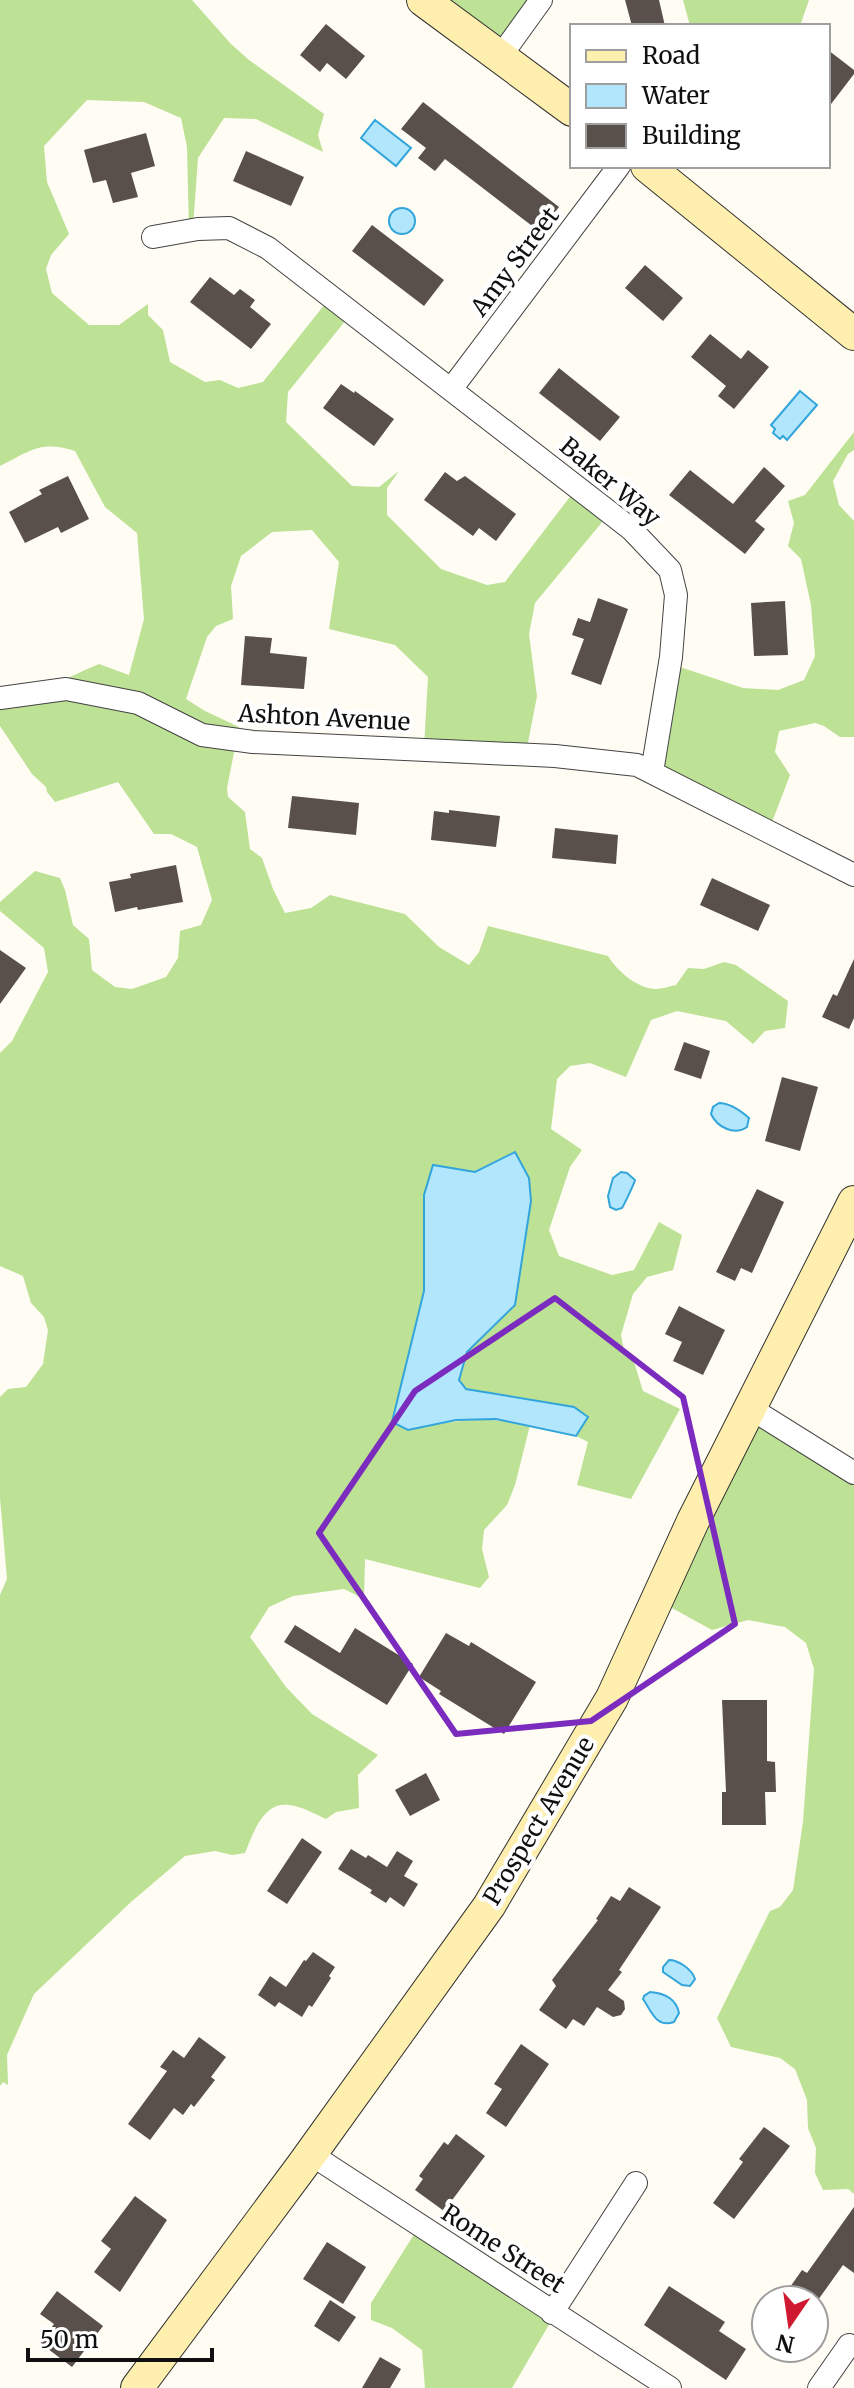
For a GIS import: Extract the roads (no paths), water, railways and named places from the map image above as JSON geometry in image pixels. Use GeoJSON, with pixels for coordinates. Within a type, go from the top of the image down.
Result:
{"type":"FeatureCollection","features":[{"type":"Feature","properties":{"kind":"street"},"geometry":{"type":"LineString","coordinates":[[423,0],[570,109]]}},
{"type":"Feature","properties":{"kind":"street"},"geometry":{"type":"LineString","coordinates":[[500,57],[541,0]]}},
{"type":"Feature","properties":{"kind":"street","name":"Amy Street"},"geometry":{"type":"LineString","coordinates":[[452,388],[617,168]]}},
{"type":"Feature","properties":{"kind":"street"},"geometry":{"type":"LineString","coordinates":[[649,168],[854,334]]}},
{"type":"Feature","properties":{"kind":"street","name":"Baker Way"},"geometry":{"type":"LineString","coordinates":[[153,237],[198,229],[229,228],[268,248],[631,529],[670,570],[676,595],[671,657],[652,772]]}},
{"type":"Feature","properties":{"kind":"street","name":"Ashton Avenue"},"geometry":{"type":"LineString","coordinates":[[0,698],[66,689],[138,703],[202,735],[253,742],[555,756],[637,765],[652,772]]}},
{"type":"Feature","properties":{"kind":"street"},"geometry":{"type":"LineString","coordinates":[[652,772],[854,875]]}},
{"type":"Feature","properties":{"kind":"street","name":"Prospect Avenue"},"geometry":{"type":"LineString","coordinates":[[137,2388],[497,1893],[612,1698],[693,1521],[854,1202]]}},
{"type":"Feature","properties":{"kind":"street"},"geometry":{"type":"LineString","coordinates":[[750,1408],[854,1473]]}},
{"type":"Feature","properties":{"kind":"street","name":"Rome Street"},"geometry":{"type":"LineString","coordinates":[[309,2153],[670,2388]]}},
{"type":"Feature","properties":{"kind":"street"},"geometry":{"type":"LineString","coordinates":[[552,2313],[636,2183]]}},
{"type":"Feature","properties":{"kind":"street"},"geometry":{"type":"LineString","coordinates":[[819,2388],[849,2345]]}},
{"type":"Feature","properties":{"kind":"water"},"geometry":{"type":"Polygon","coordinates":[[[375,120],[411,148],[396,166],[361,138],[375,120]]]}},
{"type":"Feature","properties":{"kind":"water"},"geometry":{"type":"Polygon","coordinates":[[[402,208],[411,212],[415,221],[411,230],[402,234],[393,230],[389,221],[393,212],[402,208]]]}},
{"type":"Feature","properties":{"kind":"water"},"geometry":{"type":"Polygon","coordinates":[[[800,391],[817,405],[787,440],[783,436],[780,439],[773,433],[775,429],[771,425],[800,391]]]}},
{"type":"Feature","properties":{"kind":"water"},"geometry":{"type":"Polygon","coordinates":[[[719,1103],[739,1110],[749,1118],[747,1127],[737,1131],[717,1123],[711,1114],[713,1107],[719,1103]]]}},
{"type":"Feature","properties":{"kind":"water"},"geometry":{"type":"Polygon","coordinates":[[[515,1152],[529,1178],[531,1201],[515,1305],[467,1352],[459,1380],[466,1389],[574,1407],[588,1417],[576,1436],[496,1419],[456,1420],[408,1430],[392,1422],[424,1291],[424,1195],[433,1165],[475,1172],[515,1152]]]}},
{"type":"Feature","properties":{"kind":"water"},"geometry":{"type":"Polygon","coordinates":[[[621,1172],[635,1180],[622,1208],[616,1210],[610,1207],[608,1196],[613,1178],[621,1172]]]}},
{"type":"Feature","properties":{"kind":"water"},"geometry":{"type":"Polygon","coordinates":[[[669,1960],[680,1963],[691,1972],[695,1979],[690,1986],[682,1985],[663,1972],[669,1960]]]}},
{"type":"Feature","properties":{"kind":"water"},"geometry":{"type":"Polygon","coordinates":[[[650,1992],[672,2000],[679,2013],[674,2022],[663,2023],[655,2018],[643,1999],[650,1992]]]}}]}
